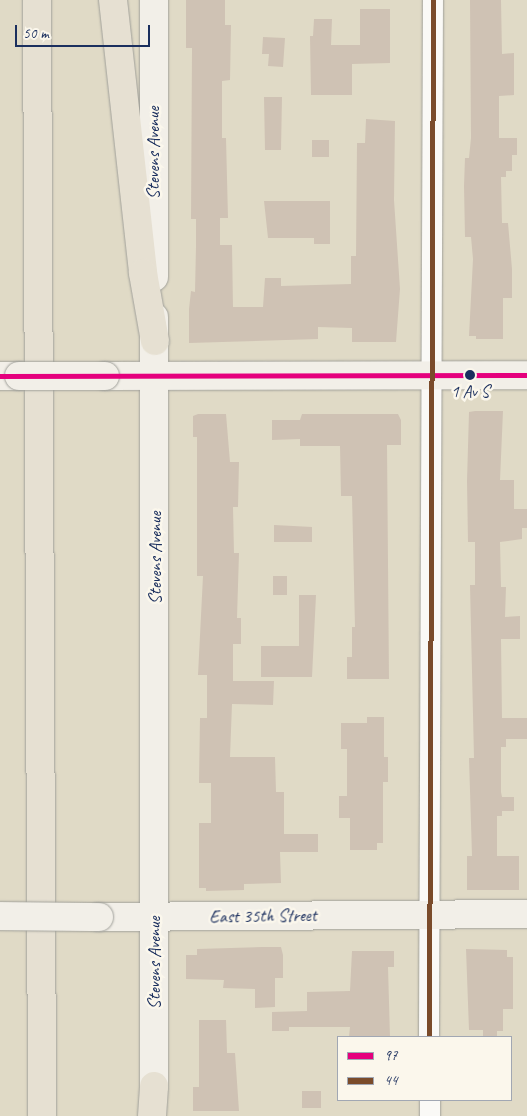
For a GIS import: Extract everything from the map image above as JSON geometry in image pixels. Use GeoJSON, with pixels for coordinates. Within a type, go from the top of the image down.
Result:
{"type":"FeatureCollection","features":[{"type":"Feature","properties":{"kind":"highway"},"geometry":{"type":"LineString","coordinates":[[37,0],[42,1116]]}},
{"type":"Feature","properties":{"kind":"highway"},"geometry":{"type":"LineString","coordinates":[[113,0],[143,273],[155,341]]}},
{"type":"Feature","properties":{"kind":"highway"},"geometry":{"type":"LineString","coordinates":[[152,1116],[154,1086]]}},
{"type":"Feature","properties":{"kind":"street","name":"Stevens Avenue"},"geometry":{"type":"LineString","coordinates":[[154,0],[154,1086],[156,1116]]}},
{"type":"Feature","properties":{"kind":"street"},"geometry":{"type":"LineString","coordinates":[[429,1036],[433,0]]}},
{"type":"Feature","properties":{"kind":"street"},"geometry":{"type":"LineString","coordinates":[[0,376],[527,375]]}},
{"type":"Feature","properties":{"kind":"street","name":"East 35th Street"},"geometry":{"type":"LineString","coordinates":[[0,916],[154,917],[527,914]]}},
{"type":"Feature","properties":{"kind":"street"},"geometry":{"type":"LineString","coordinates":[[430,1101],[430,1116]]}},
{"type":"Feature","properties":{"kind":"building"},"geometry":{"type":"Polygon","coordinates":[[[186,0],[225,0],[225,25],[231,25],[230,80],[222,81],[222,138],[226,138],[228,218],[220,218],[220,245],[232,245],[233,307],[263,307],[265,278],[281,278],[281,286],[351,284],[351,256],[356,256],[357,143],[365,143],[366,119],[395,121],[394,200],[400,289],[396,342],[352,342],[352,328],[318,327],[318,339],[189,343],[191,291],[195,292],[196,219],[191,219],[192,48],[186,48],[186,0]]]}},
{"type":"Feature","properties":{"kind":"building"},"geometry":{"type":"Polygon","coordinates":[[[470,0],[501,0],[502,54],[514,53],[514,95],[499,96],[499,138],[517,138],[517,155],[512,155],[512,171],[506,171],[506,177],[501,177],[502,223],[508,223],[512,269],[512,298],[503,298],[503,339],[476,339],[476,336],[469,336],[473,259],[471,237],[465,237],[464,186],[465,158],[469,158],[471,138],[470,0]]]}},
{"type":"Feature","properties":{"kind":"building"},"geometry":{"type":"Polygon","coordinates":[[[360,9],[390,9],[390,63],[352,64],[352,95],[311,95],[310,36],[313,36],[314,19],[332,19],[331,45],[360,45],[360,9]]]}},
{"type":"Feature","properties":{"kind":"building"},"geometry":{"type":"Polygon","coordinates":[[[263,37],[285,38],[283,67],[268,66],[269,54],[262,54],[263,37]]]}},
{"type":"Feature","properties":{"kind":"building"},"geometry":{"type":"Polygon","coordinates":[[[264,97],[282,97],[281,150],[265,150],[264,97]]]}},
{"type":"Feature","properties":{"kind":"building"},"geometry":{"type":"Polygon","coordinates":[[[312,140],[329,140],[329,157],[312,157],[312,140]]]}},
{"type":"Feature","properties":{"kind":"building"},"geometry":{"type":"Polygon","coordinates":[[[264,201],[330,201],[330,244],[314,244],[314,238],[268,238],[264,201]]]}},
{"type":"Feature","properties":{"kind":"building"},"geometry":{"type":"Polygon","coordinates":[[[503,411],[500,480],[514,480],[514,509],[527,509],[527,528],[522,528],[522,539],[500,542],[501,587],[506,587],[505,617],[520,616],[520,639],[501,639],[502,718],[527,718],[527,739],[506,739],[506,747],[501,747],[502,797],[514,797],[514,811],[502,811],[502,816],[497,816],[497,856],[519,856],[519,890],[467,890],[467,856],[472,856],[469,758],[474,758],[470,585],[475,585],[475,542],[468,542],[467,481],[469,412],[503,411]]]}},
{"type":"Feature","properties":{"kind":"building"},"geometry":{"type":"Polygon","coordinates":[[[198,414],[226,414],[230,462],[239,462],[238,507],[233,507],[234,553],[239,553],[237,618],[241,618],[241,644],[233,644],[233,681],[274,681],[273,705],[232,704],[230,757],[275,757],[276,792],[284,792],[284,834],[318,834],[318,852],[280,852],[281,883],[244,884],[244,890],[206,891],[206,888],[199,888],[199,823],[211,823],[211,783],[199,783],[200,718],[207,718],[207,675],[198,675],[203,576],[197,576],[197,437],[193,437],[193,416],[198,414]]]}},
{"type":"Feature","properties":{"kind":"building"},"geometry":{"type":"Polygon","coordinates":[[[302,414],[398,414],[401,420],[401,445],[387,445],[389,679],[347,679],[347,657],[352,657],[352,627],[355,627],[352,496],[341,496],[340,446],[300,446],[300,439],[272,440],[272,420],[300,420],[302,414]]]}},
{"type":"Feature","properties":{"kind":"building"},"geometry":{"type":"Polygon","coordinates":[[[274,525],[312,527],[312,542],[274,542],[274,525]]]}},
{"type":"Feature","properties":{"kind":"building"},"geometry":{"type":"Polygon","coordinates":[[[273,576],[287,576],[287,595],[273,595],[273,576]]]}},
{"type":"Feature","properties":{"kind":"building"},"geometry":{"type":"Polygon","coordinates":[[[299,595],[316,595],[312,677],[261,677],[261,646],[299,646],[299,595]]]}},
{"type":"Feature","properties":{"kind":"building"},"geometry":{"type":"Polygon","coordinates":[[[367,717],[384,717],[384,757],[388,757],[388,782],[383,782],[383,843],[377,843],[377,850],[350,850],[350,818],[339,818],[339,796],[347,796],[347,749],[341,749],[341,723],[367,723],[367,717]]]}},
{"type":"Feature","properties":{"kind":"building"},"geometry":{"type":"Polygon","coordinates":[[[281,947],[283,955],[283,978],[275,978],[275,1007],[255,1008],[255,989],[223,988],[224,980],[186,979],[186,955],[197,955],[197,949],[281,947]]]}},
{"type":"Feature","properties":{"kind":"building"},"geometry":{"type":"Polygon","coordinates":[[[466,949],[507,950],[507,957],[513,957],[513,1009],[503,1009],[503,1031],[497,1031],[497,1036],[483,1036],[483,1030],[469,1030],[466,949]]]}},
{"type":"Feature","properties":{"kind":"building"},"geometry":{"type":"Polygon","coordinates":[[[352,951],[394,951],[394,967],[388,967],[390,1036],[349,1036],[350,1027],[289,1027],[289,1031],[272,1031],[272,1012],[307,1011],[307,992],[350,991],[352,951]]]}},
{"type":"Feature","properties":{"kind":"building"},"geometry":{"type":"Polygon","coordinates":[[[199,1020],[226,1020],[227,1053],[235,1053],[239,1111],[193,1111],[193,1087],[199,1087],[199,1020]]]}},
{"type":"Feature","properties":{"kind":"building"},"geometry":{"type":"Polygon","coordinates":[[[302,1091],[321,1091],[321,1108],[302,1108],[302,1091]]]}},
{"type":"Feature","properties":{"kind":"transit line","name":"44"},"geometry":{"type":"LineString","coordinates":[[429,1036],[433,0]]}},
{"type":"Feature","properties":{"kind":"transit line","name":"97"},"geometry":{"type":"LineString","coordinates":[[0,376],[527,375]]}},
{"type":"Feature","properties":{"kind":"place","name":"1 Av S"},"geometry":{"type":"Point","coordinates":[470,375]}}]}
